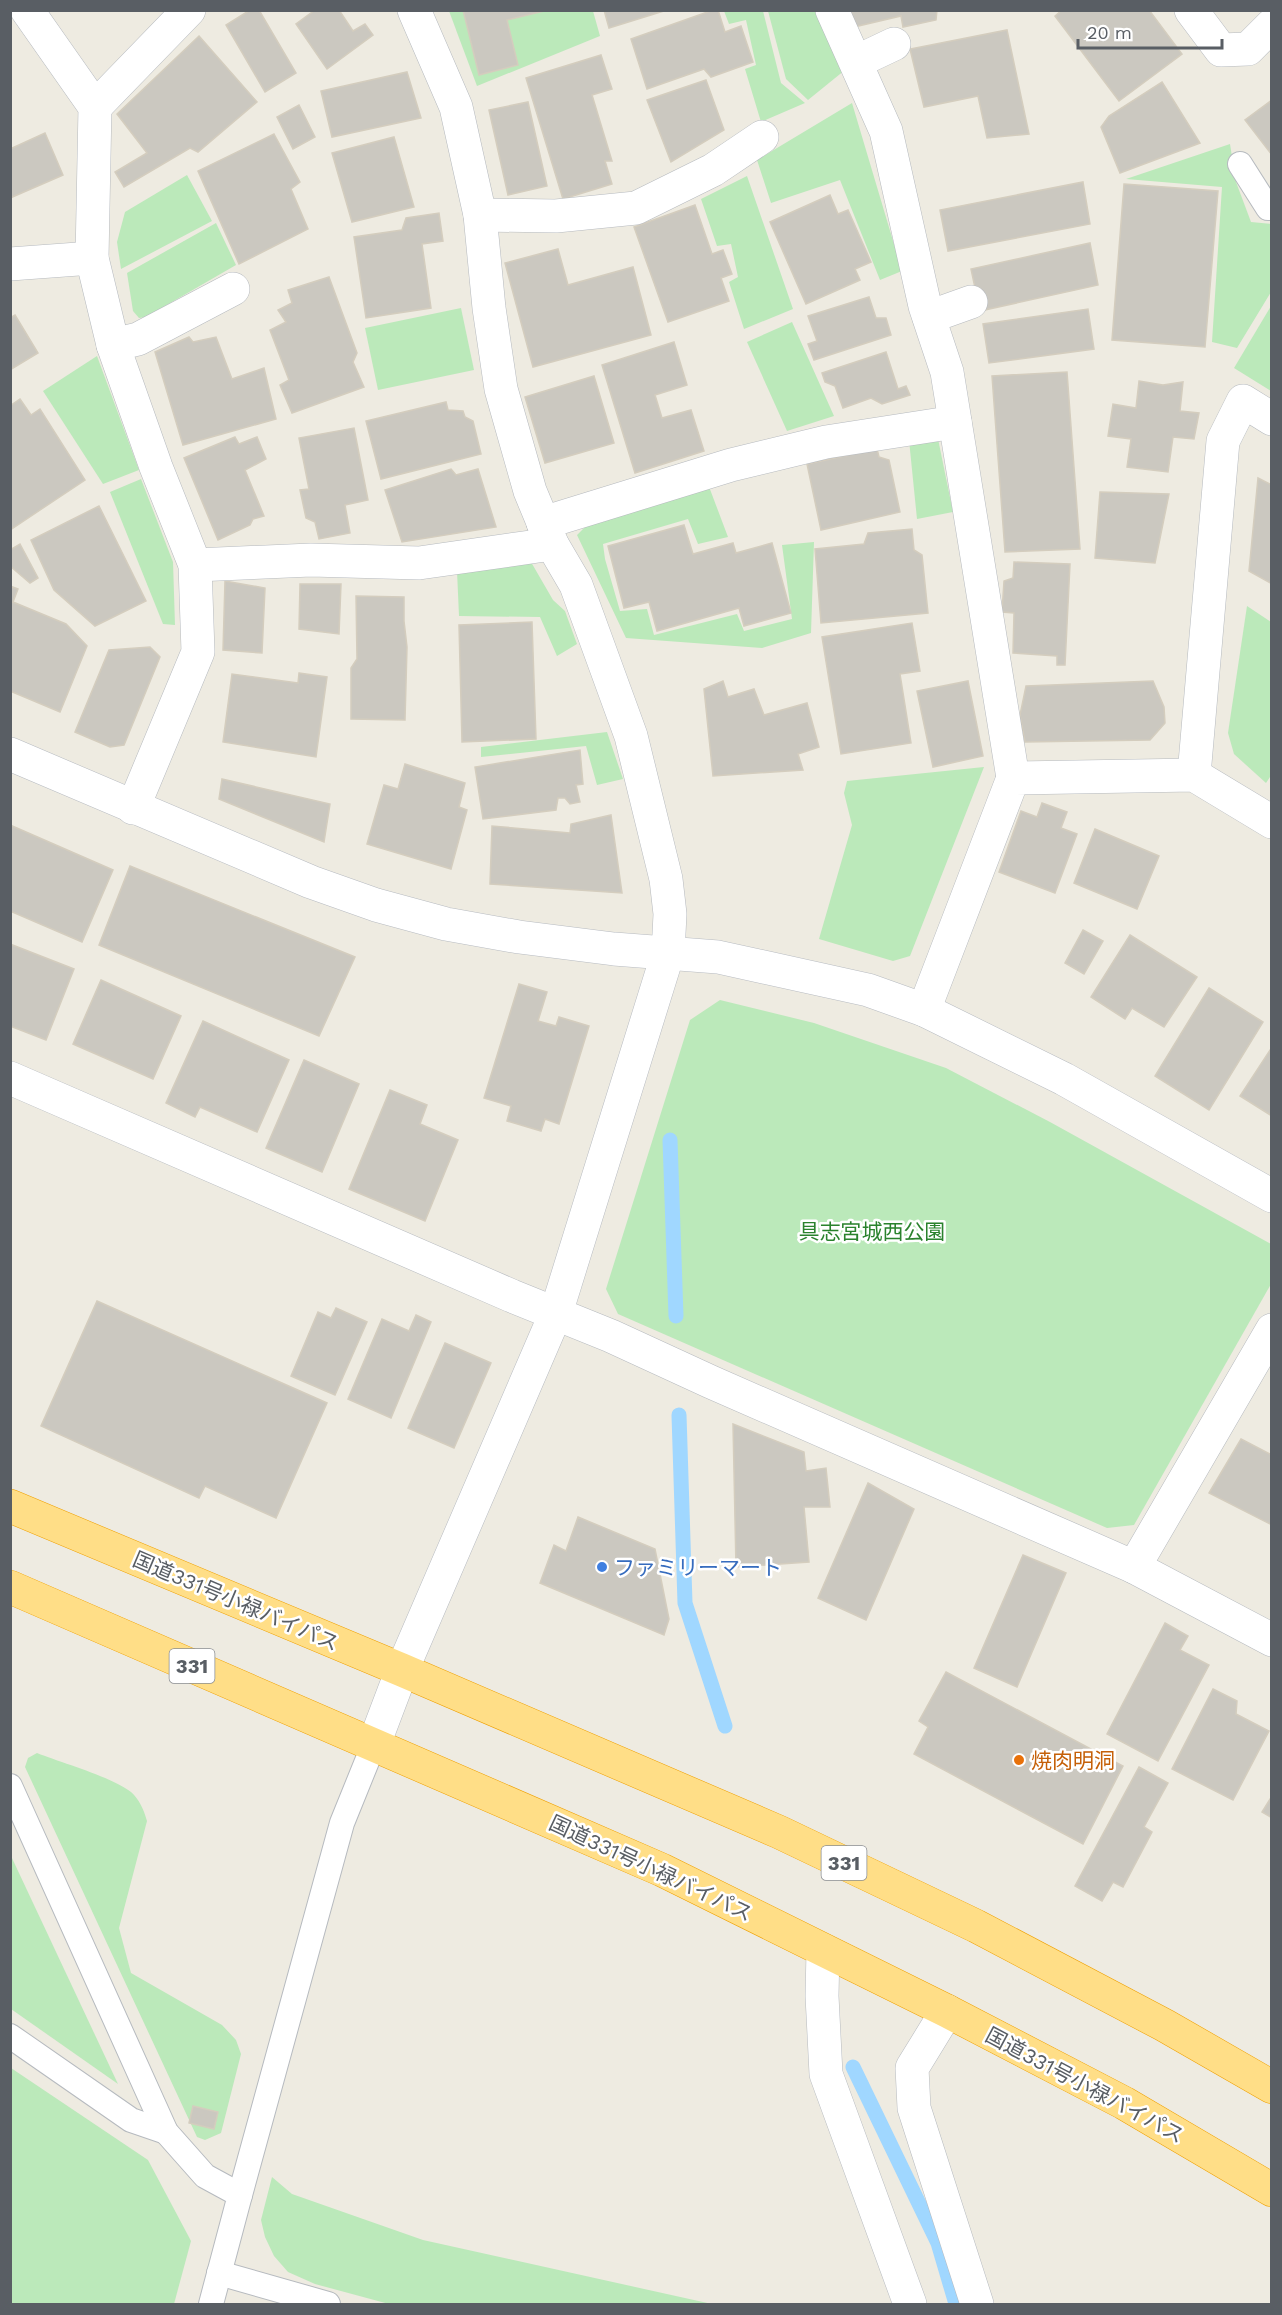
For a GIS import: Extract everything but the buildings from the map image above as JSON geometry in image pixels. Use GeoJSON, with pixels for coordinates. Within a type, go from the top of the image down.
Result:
{"type":"FeatureCollection","features":[{"type":"Feature","properties":{"kind":"highway","name":"国道331号小禄バイパス"},"geometry":{"type":"LineString","coordinates":[[10,1506],[402,1670],[779,1832],[962,1919],[1164,2025],[1272,2087]]}},
{"type":"Feature","properties":{"kind":"highway","name":"国道331号小禄バイパス"},"geometry":{"type":"LineString","coordinates":[[10,1587],[662,1870],[947,2011],[1124,2103],[1272,2190]]}},
{"type":"Feature","properties":{"kind":"street"},"geometry":{"type":"LineString","coordinates":[[27,10],[95,107],[92,258],[113,345],[156,467],[195,565],[198,652],[133,808]]}},
{"type":"Feature","properties":{"kind":"street"},"geometry":{"type":"LineString","coordinates":[[95,107],[189,10]]}},
{"type":"Feature","properties":{"kind":"street"},"geometry":{"type":"LineString","coordinates":[[374,1744],[402,1670],[556,1313],[668,952],[670,914],[666,879],[631,736],[576,585],[548,533],[530,491],[501,390],[489,308],[480,215],[456,107],[414,10]]}},
{"type":"Feature","properties":{"kind":"street"},"geometry":{"type":"LineString","coordinates":[[832,10],[886,131],[929,317],[946,372],[1013,778],[924,1010]]}},
{"type":"Feature","properties":{"kind":"street"},"geometry":{"type":"LineString","coordinates":[[1191,10],[1221,50],[1248,50],[1272,25]]}},
{"type":"Feature","properties":{"kind":"street"},"geometry":{"type":"LineString","coordinates":[[856,62],[894,44]]}},
{"type":"Feature","properties":{"kind":"street"},"geometry":{"type":"LineString","coordinates":[[480,215],[556,216],[636,208],[713,170],[762,137]]}},
{"type":"Feature","properties":{"kind":"street"},"geometry":{"type":"LineString","coordinates":[[10,264],[92,258]]}},
{"type":"Feature","properties":{"kind":"street"},"geometry":{"type":"LineString","coordinates":[[113,345],[138,339],[233,289]]}},
{"type":"Feature","properties":{"kind":"street"},"geometry":{"type":"LineString","coordinates":[[929,317],[971,302]]}},
{"type":"Feature","properties":{"kind":"street"},"geometry":{"type":"LineString","coordinates":[[1194,775],[1223,441],[1243,401],[1272,418]]}},
{"type":"Feature","properties":{"kind":"street"},"geometry":{"type":"LineString","coordinates":[[195,565],[311,560],[419,563],[548,533],[731,465],[826,442],[955,422]]}},
{"type":"Feature","properties":{"kind":"street"},"geometry":{"type":"LineString","coordinates":[[10,754],[311,882],[446,924],[614,949],[718,957],[868,990],[924,1010],[1064,1079],[1272,1196]]}},
{"type":"Feature","properties":{"kind":"street"},"geometry":{"type":"LineString","coordinates":[[1013,778],[1194,775],[1272,822]]}},
{"type":"Feature","properties":{"kind":"street"},"geometry":{"type":"LineString","coordinates":[[10,1078],[556,1313],[1134,1567],[1272,1640]]}},
{"type":"Feature","properties":{"kind":"street"},"geometry":{"type":"LineString","coordinates":[[1134,1567],[1272,1330]]}},
{"type":"Feature","properties":{"kind":"street"},"geometry":{"type":"LineString","coordinates":[[823,1950],[822,1996],[826,2074],[909,2304]]}},
{"type":"Feature","properties":{"kind":"street"},"geometry":{"type":"LineString","coordinates":[[947,2011],[912,2068],[914,2108],[977,2304]]}},
{"type":"Feature","properties":{"kind":"lane"},"geometry":{"type":"LineString","coordinates":[[1240,164],[1268,208],[1272,208]]}},
{"type":"Feature","properties":{"kind":"lane"},"geometry":{"type":"LineString","coordinates":[[211,2304],[342,1823],[374,1744]]}},
{"type":"Feature","properties":{"kind":"lane"},"geometry":{"type":"LineString","coordinates":[[10,1786],[166,2132],[205,2176],[240,2195]]}},
{"type":"Feature","properties":{"kind":"lane"},"geometry":{"type":"LineString","coordinates":[[10,2036],[131,2120],[166,2132]]}},
{"type":"Feature","properties":{"kind":"lane"},"geometry":{"type":"LineString","coordinates":[[219,2274],[328,2304]]}},
{"type":"Feature","properties":{"kind":"green space"},"geometry":{"type":"Polygon","coordinates":[[[449,11],[593,11],[600,36],[477,86],[449,11]]]}},
{"type":"Feature","properties":{"kind":"green space"},"geometry":{"type":"Polygon","coordinates":[[[724,11],[763,11],[781,83],[805,103],[761,122],[745,69],[756,65],[746,20],[729,24],[724,11]]]}},
{"type":"Feature","properties":{"kind":"green space"},"geometry":{"type":"Polygon","coordinates":[[[768,11],[817,11],[845,70],[808,100],[786,79],[768,11]]]}},
{"type":"Feature","properties":{"kind":"green space"},"geometry":{"type":"Polygon","coordinates":[[[852,103],[902,271],[880,280],[840,180],[771,203],[757,160],[852,103]]]}},
{"type":"Feature","properties":{"kind":"green space"},"geometry":{"type":"Polygon","coordinates":[[[1230,144],[1236,182],[1251,222],[1272,224],[1271,292],[1237,348],[1212,342],[1222,187],[1126,179],[1230,144]]]}},
{"type":"Feature","properties":{"kind":"green space"},"geometry":{"type":"Polygon","coordinates":[[[187,175],[212,221],[121,269],[117,242],[125,212],[187,175]]]}},
{"type":"Feature","properties":{"kind":"green space"},"geometry":{"type":"Polygon","coordinates":[[[747,176],[793,309],[744,329],[729,282],[738,277],[731,244],[717,246],[701,199],[747,176]]]}},
{"type":"Feature","properties":{"kind":"green space"},"geometry":{"type":"Polygon","coordinates":[[[216,223],[236,265],[146,317],[139,318],[133,311],[127,273],[216,223]]]}},
{"type":"Feature","properties":{"kind":"green space"},"geometry":{"type":"Polygon","coordinates":[[[1271,306],[1271,391],[1234,368],[1271,306]]]}},
{"type":"Feature","properties":{"kind":"green space"},"geometry":{"type":"Polygon","coordinates":[[[461,308],[474,370],[378,390],[365,328],[461,308]]]}},
{"type":"Feature","properties":{"kind":"green space"},"geometry":{"type":"Polygon","coordinates":[[[792,322],[834,416],[787,431],[747,342],[792,322]]]}},
{"type":"Feature","properties":{"kind":"green space"},"geometry":{"type":"Polygon","coordinates":[[[97,356],[139,470],[103,484],[43,391],[97,356]]]}},
{"type":"Feature","properties":{"kind":"green space"},"geometry":{"type":"Polygon","coordinates":[[[937,434],[953,512],[917,519],[909,440],[937,434]]]}},
{"type":"Feature","properties":{"kind":"green space"},"geometry":{"type":"Polygon","coordinates":[[[141,479],[173,562],[175,625],[163,624],[110,492],[141,479]]]}},
{"type":"Feature","properties":{"kind":"green space"},"geometry":{"type":"Polygon","coordinates":[[[708,484],[728,537],[698,544],[688,519],[603,544],[620,611],[647,609],[654,635],[737,614],[744,631],[792,619],[782,545],[814,542],[811,633],[762,648],[626,638],[577,535],[587,525],[708,484]]]}},
{"type":"Feature","properties":{"kind":"green space"},"geometry":{"type":"Polygon","coordinates":[[[531,562],[553,600],[565,611],[577,644],[557,656],[540,617],[459,616],[457,571],[531,562]]]}},
{"type":"Feature","properties":{"kind":"green space"},"geometry":{"type":"Polygon","coordinates":[[[1247,606],[1271,622],[1272,774],[1266,783],[1234,754],[1228,733],[1247,606]]]}},
{"type":"Feature","properties":{"kind":"green space"},"geometry":{"type":"Polygon","coordinates":[[[607,732],[623,779],[597,785],[586,746],[481,757],[481,747],[607,732]]]}},
{"type":"Feature","properties":{"kind":"green space"},"geometry":{"type":"Polygon","coordinates":[[[984,767],[910,956],[893,961],[819,939],[852,825],[844,793],[847,781],[984,767]]]}},
{"type":"Feature","properties":{"kind":"green space","name":"具志宮城西公園"},"geometry":{"type":"Polygon","coordinates":[[[720,1000],[814,1023],[946,1068],[1050,1122],[1271,1244],[1271,1284],[1134,1525],[1107,1528],[618,1314],[606,1289],[690,1020],[720,1000]]]}},
{"type":"Feature","properties":{"kind":"green space"},"geometry":{"type":"Polygon","coordinates":[[[37,1753],[123,1786],[141,1805],[147,1821],[119,1928],[131,1973],[222,2025],[236,2040],[241,2054],[221,2133],[205,2140],[197,2137],[25,1767],[28,1758],[37,1753]]]}},
{"type":"Feature","properties":{"kind":"green space"},"geometry":{"type":"Polygon","coordinates":[[[11,1856],[118,2084],[11,2009],[11,1856]]]}},
{"type":"Feature","properties":{"kind":"green space"},"geometry":{"type":"Polygon","coordinates":[[[11,2068],[148,2160],[191,2241],[174,2304],[11,2304],[11,2068]]]}},
{"type":"Feature","properties":{"kind":"green space"},"geometry":{"type":"Polygon","coordinates":[[[272,2177],[292,2194],[423,2240],[712,2304],[389,2304],[315,2284],[288,2272],[274,2256],[265,2237],[261,2220],[272,2177]]]}},
{"type":"Feature","properties":{"kind":"waterway"},"geometry":{"type":"LineString","coordinates":[[670,1140],[676,1316]]}},
{"type":"Feature","properties":{"kind":"waterway"},"geometry":{"type":"LineString","coordinates":[[679,1415],[685,1603],[725,1726]]}},
{"type":"Feature","properties":{"kind":"waterway"},"geometry":{"type":"LineString","coordinates":[[853,2067],[938,2243],[956,2304]]}},
{"type":"Feature","properties":{"kind":"place","name":"ファミリーマート"},"geometry":{"type":"Point","coordinates":[602,1567]}},
{"type":"Feature","properties":{"kind":"place","name":"焼肉明洞"},"geometry":{"type":"Point","coordinates":[1019,1760]}}]}
